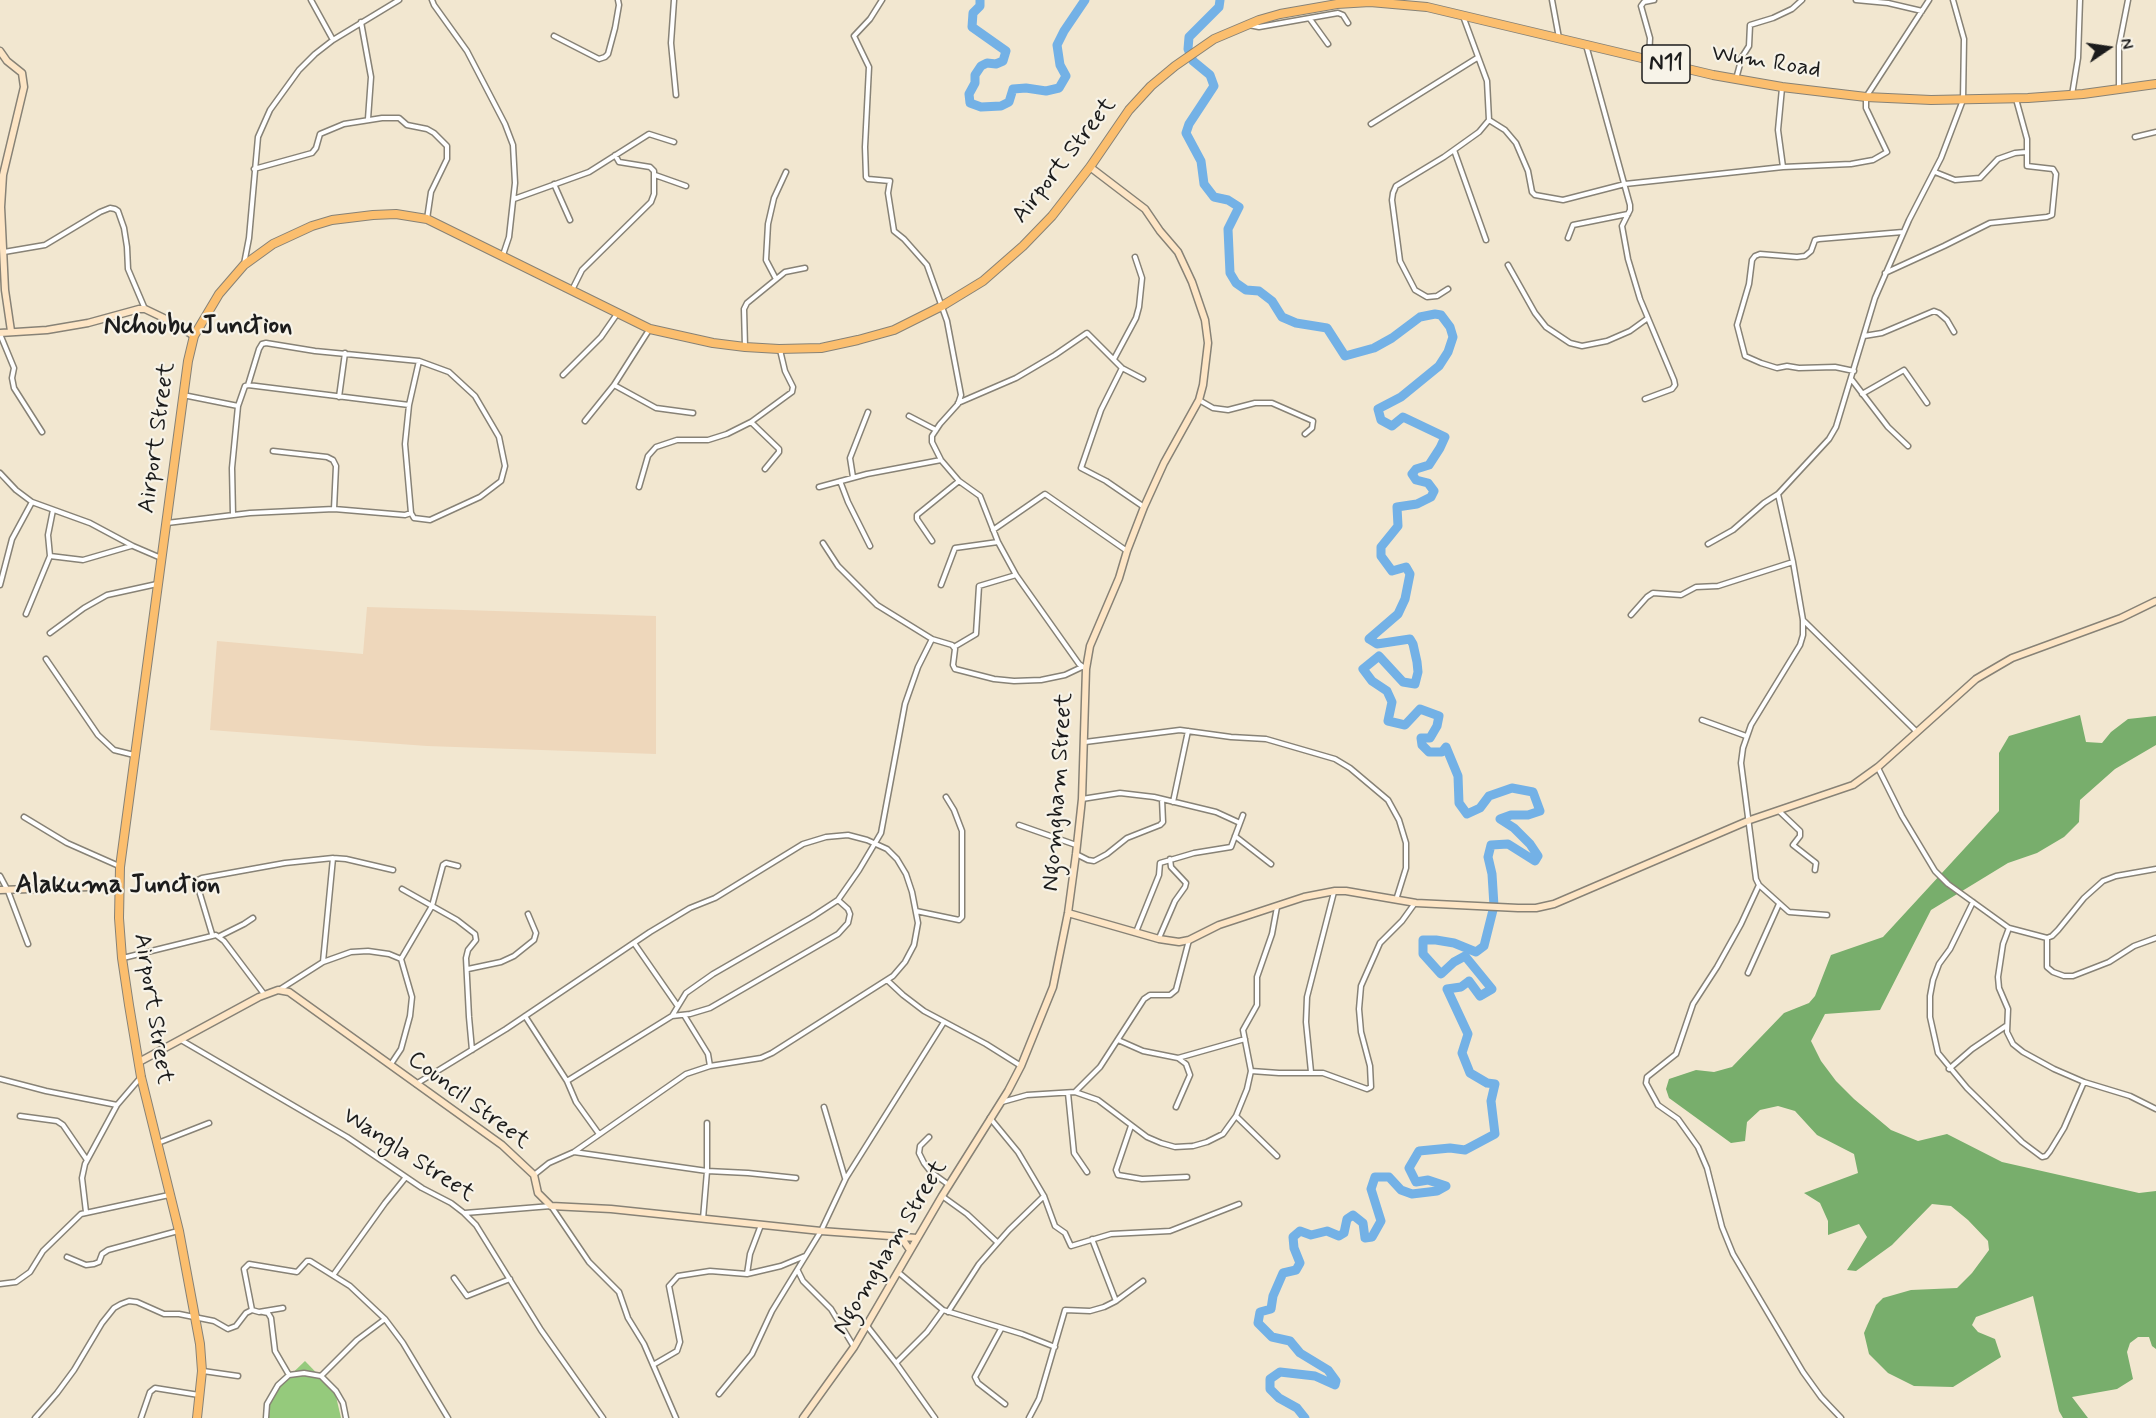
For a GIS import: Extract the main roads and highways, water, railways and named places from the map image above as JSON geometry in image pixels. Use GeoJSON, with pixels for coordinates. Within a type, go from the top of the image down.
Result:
{"type":"FeatureCollection","features":[{"type":"Feature","properties":{"kind":"highway","name":"Wum Road"},"geometry":{"type":"LineString","coordinates":[[1175,66],[1214,39],[1280,14],[1337,4],[1393,3],[1427,4],[1560,39],[1736,79],[1866,97],[2016,99],[2072,95],[2156,84]]}},
{"type":"Feature","properties":{"kind":"highway","name":"Airport Street"},"geometry":{"type":"LineString","coordinates":[[197,1418],[202,1371],[196,1317],[179,1231],[141,1077],[122,958],[119,886],[182,395],[194,336],[219,294],[244,265],[290,235],[332,220],[396,214],[427,219],[650,329],[713,343],[779,349],[821,348],[858,340],[894,330],[942,306],[983,281],[1023,246],[1052,216],[1090,167],[1129,110],[1175,66]]}},
{"type":"Feature","properties":{"kind":"waterway"},"geometry":{"type":"LineString","coordinates":[[980,0],[980,6],[973,13],[972,27],[1006,51],[1003,61],[996,64],[987,63],[981,66],[975,75],[975,83],[969,94],[970,103],[981,107],[1001,106],[1009,102],[1013,89],[1046,91],[1059,88],[1066,76],[1060,65],[1057,45],[1085,0]]}},
{"type":"Feature","properties":{"kind":"waterway"},"geometry":{"type":"LineString","coordinates":[[1220,0],[1219,7],[1189,37],[1188,49],[1193,61],[1210,75],[1214,86],[1189,124],[1186,133],[1201,161],[1204,184],[1214,197],[1228,200],[1239,207],[1228,229],[1230,273],[1236,283],[1246,290],[1259,291],[1272,301],[1282,317],[1296,323],[1327,328],[1345,356],[1374,348],[1420,317],[1435,314],[1441,315],[1450,327],[1453,337],[1448,352],[1439,366],[1401,397],[1378,409],[1381,420],[1392,426],[1403,417],[1445,437],[1429,465],[1416,469],[1412,474],[1416,480],[1428,483],[1434,491],[1431,497],[1417,504],[1397,507],[1398,526],[1381,547],[1381,556],[1392,571],[1406,567],[1410,574],[1405,599],[1398,614],[1369,639],[1377,644],[1410,639],[1417,662],[1418,672],[1415,684],[1403,682],[1379,656],[1363,669],[1372,681],[1387,691],[1392,702],[1388,721],[1405,725],[1420,709],[1439,716],[1437,726],[1430,738],[1421,738],[1422,745],[1429,752],[1442,752],[1446,747],[1458,776],[1459,803],[1467,814],[1480,808],[1489,796],[1512,788],[1533,792],[1540,811],[1500,819],[1514,828],[1538,856],[1535,861],[1508,844],[1491,845],[1488,857],[1492,874],[1494,906],[1484,946],[1476,952],[1454,943],[1423,940],[1423,954],[1441,974],[1465,956],[1492,989],[1480,996],[1469,981],[1461,987],[1447,989],[1468,1034],[1462,1053],[1470,1073],[1487,1083],[1495,1084],[1491,1101],[1495,1134],[1465,1150],[1450,1148],[1419,1151],[1409,1168],[1416,1182],[1428,1180],[1446,1186],[1437,1191],[1412,1194],[1401,1190],[1389,1177],[1375,1177],[1371,1189],[1381,1221],[1372,1237],[1365,1238],[1363,1223],[1353,1215],[1347,1219],[1344,1233],[1339,1236],[1327,1231],[1311,1235],[1300,1231],[1293,1237],[1294,1248],[1300,1263],[1296,1270],[1283,1273],[1273,1296],[1271,1309],[1260,1312],[1258,1323],[1272,1337],[1290,1341],[1300,1353],[1328,1370],[1336,1381],[1335,1385],[1315,1376],[1280,1372],[1270,1379],[1270,1389],[1279,1398],[1297,1408],[1305,1418]]}},
{"type":"Feature","properties":{"kind":"district","name":"Nchoubu Junction"},"geometry":{"type":"Point","coordinates":[198,328]}},
{"type":"Feature","properties":{"kind":"district","name":"Alakuma Junction"},"geometry":{"type":"Point","coordinates":[118,887]}}]}
